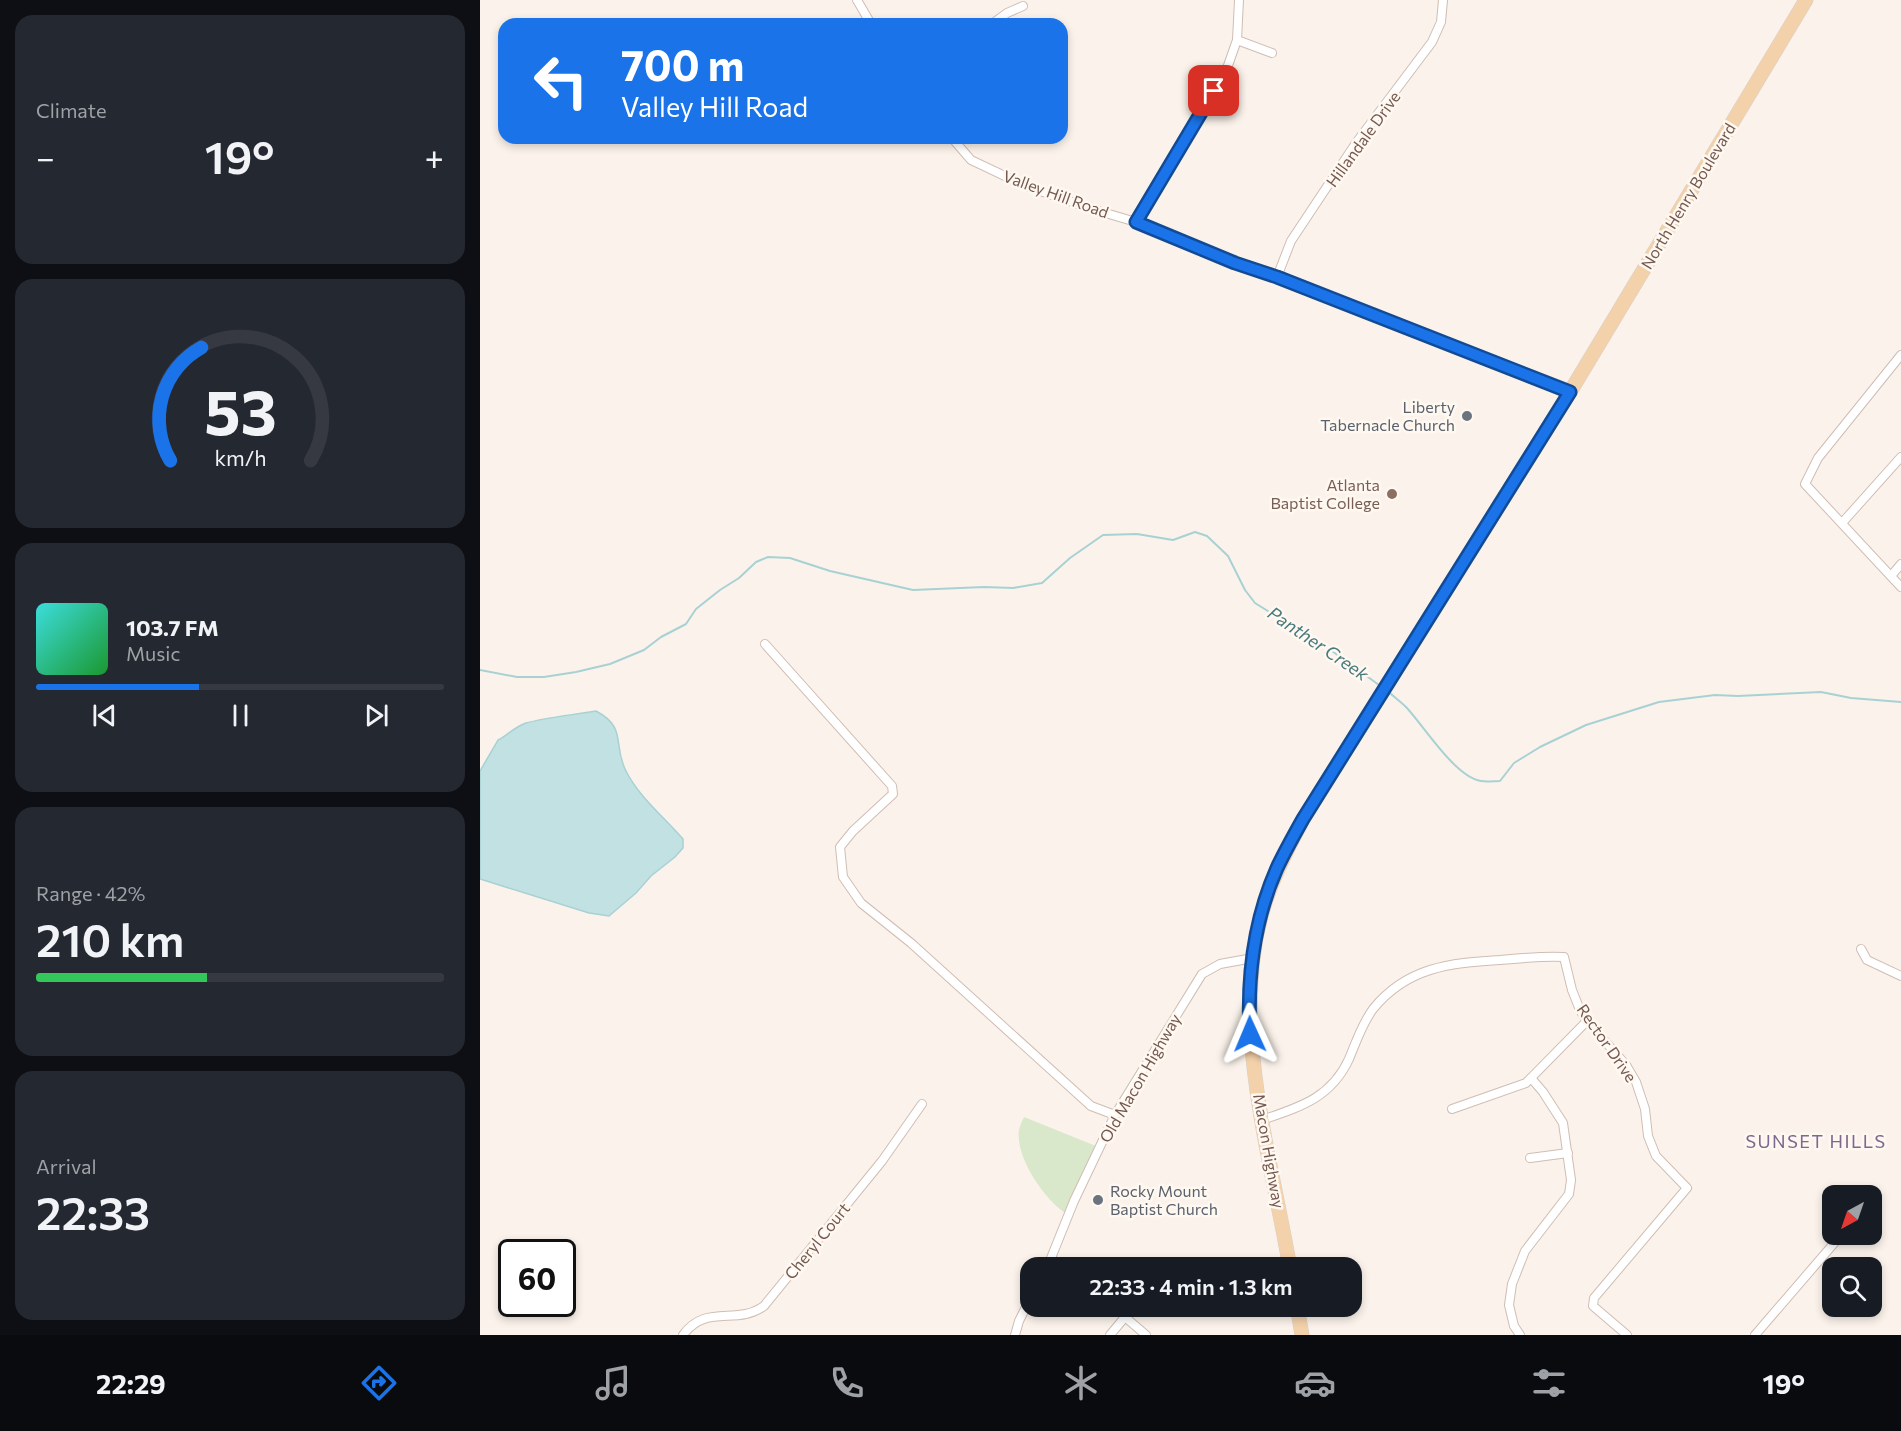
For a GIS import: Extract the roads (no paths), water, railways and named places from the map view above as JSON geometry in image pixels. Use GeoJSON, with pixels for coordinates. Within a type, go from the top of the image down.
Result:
{"type":"FeatureCollection","features":[{"type":"Feature","properties":{"kind":"main road","name":"North Henry Boulevard"},"geometry":{"type":"LineString","coordinates":[[1253,958],[1259,921],[1268,893],[1277,868],[1303,819],[1570,392],[1806,0]]}},
{"type":"Feature","properties":{"kind":"main road","name":"Macon Highway"},"geometry":{"type":"LineString","coordinates":[[1253,958],[1249,998],[1250,1034],[1288,1257]]}},
{"type":"Feature","properties":{"kind":"main road"},"geometry":{"type":"LineString","coordinates":[[1299,1317],[1302,1335]]}},
{"type":"Feature","properties":{"kind":"street"},"geometry":{"type":"LineString","coordinates":[[857,0],[868,18]]}},
{"type":"Feature","properties":{"kind":"street"},"geometry":{"type":"LineString","coordinates":[[1136,222],[1225,74],[1238,39],[1239,0]]}},
{"type":"Feature","properties":{"kind":"street","name":"Hillandale Drive"},"geometry":{"type":"LineString","coordinates":[[1277,277],[1291,241],[1356,143],[1432,42],[1441,22],[1443,0]]}},
{"type":"Feature","properties":{"kind":"street"},"geometry":{"type":"LineString","coordinates":[[1000,18],[1023,6]]}},
{"type":"Feature","properties":{"kind":"street"},"geometry":{"type":"LineString","coordinates":[[1238,39],[1272,53]]}},
{"type":"Feature","properties":{"kind":"street","name":"Valley Hill Road"},"geometry":{"type":"LineString","coordinates":[[957,144],[971,160],[1026,186],[1136,222],[1235,263],[1277,277],[1570,392]]}},
{"type":"Feature","properties":{"kind":"street"},"geometry":{"type":"LineString","coordinates":[[1901,355],[1818,458],[1805,484],[1901,587]]}},
{"type":"Feature","properties":{"kind":"street"},"geometry":{"type":"LineString","coordinates":[[1842,524],[1901,457]]}},
{"type":"Feature","properties":{"kind":"street"},"geometry":{"type":"LineString","coordinates":[[1891,576],[1901,564]]}},
{"type":"Feature","properties":{"kind":"street"},"geometry":{"type":"LineString","coordinates":[[765,644],[892,786],[893,794],[853,831],[840,847],[843,877],[861,903],[911,943],[1091,1106],[1115,1115]]}},
{"type":"Feature","properties":{"kind":"street"},"geometry":{"type":"LineString","coordinates":[[1860,949],[1867,960],[1901,976]]}},
{"type":"Feature","properties":{"kind":"street","name":"Rector Drive"},"geometry":{"type":"LineString","coordinates":[[1263,1120],[1301,1106],[1325,1091],[1339,1076],[1371,1012],[1384,996],[1418,974],[1458,962],[1564,957],[1572,990],[1587,1021],[1626,1065],[1636,1082],[1645,1109],[1648,1136],[1656,1156],[1687,1188],[1594,1298],[1593,1306],[1627,1335]]}},
{"type":"Feature","properties":{"kind":"street","name":"Old Macon Highway"},"geometry":{"type":"LineString","coordinates":[[1051,1257],[1074,1201],[1115,1115],[1202,974],[1220,964],[1253,958]]}},
{"type":"Feature","properties":{"kind":"street"},"geometry":{"type":"LineString","coordinates":[[1452,1109],[1526,1083],[1587,1021]]}},
{"type":"Feature","properties":{"kind":"street"},"geometry":{"type":"LineString","coordinates":[[1520,1335],[1514,1326],[1509,1305],[1512,1284],[1525,1251],[1569,1194],[1571,1169],[1563,1123],[1531,1078]]}},
{"type":"Feature","properties":{"kind":"street","name":"Cheryl Court"},"geometry":{"type":"LineString","coordinates":[[683,1335],[708,1317],[745,1316],[764,1306],[882,1161],[922,1104]]}},
{"type":"Feature","properties":{"kind":"street"},"geometry":{"type":"LineString","coordinates":[[1530,1158],[1568,1153]]}},
{"type":"Feature","properties":{"kind":"street"},"geometry":{"type":"LineString","coordinates":[[1755,1335],[1833,1245]]}},
{"type":"Feature","properties":{"kind":"street"},"geometry":{"type":"LineString","coordinates":[[1015,1335],[1021,1317]]}},
{"type":"Feature","properties":{"kind":"street"},"geometry":{"type":"LineString","coordinates":[[1110,1335],[1125,1317],[1146,1335]]}},
{"type":"Feature","properties":{"kind":"water"},"geometry":{"type":"Polygon","coordinates":[[[596,711],[606,717],[616,730],[622,761],[631,780],[683,839],[683,848],[675,857],[651,876],[636,893],[609,916],[589,913],[480,879],[480,771],[498,740],[526,723],[596,711]]]}},
{"type":"Feature","properties":{"kind":"waterway","name":"Panther Creek"},"geometry":{"type":"LineString","coordinates":[[480,670],[517,677],[544,677],[610,664],[644,650],[661,637],[686,624],[696,609],[739,578],[756,562],[768,557],[790,558],[830,571],[913,590],[1013,588],[1042,583],[1070,558],[1103,535],[1137,534],[1173,540],[1195,532],[1207,536],[1228,556],[1245,590],[1255,603],[1332,651],[1379,685]]}},
{"type":"Feature","properties":{"kind":"waterway","name":"Panther Creek"},"geometry":{"type":"LineString","coordinates":[[1389,692],[1406,707],[1451,761],[1471,777],[1481,781],[1500,781],[1514,763],[1540,747],[1586,725],[1659,702],[1715,695],[1821,692],[1851,698],[1901,702]]}},
{"type":"Feature","properties":{"kind":"place","name":"Liberty Tabernacle Church"},"geometry":{"type":"Point","coordinates":[1467,416]}},
{"type":"Feature","properties":{"kind":"place","name":"Atlanta Baptist College"},"geometry":{"type":"Point","coordinates":[1392,494]}},
{"type":"Feature","properties":{"kind":"place","name":"Rocky Mount Baptist Church"},"geometry":{"type":"Point","coordinates":[1098,1200]}},
{"type":"Feature","properties":{"kind":"district","name":"SUNSET HILLS"},"geometry":{"type":"Point","coordinates":[1816,1142]}}]}
